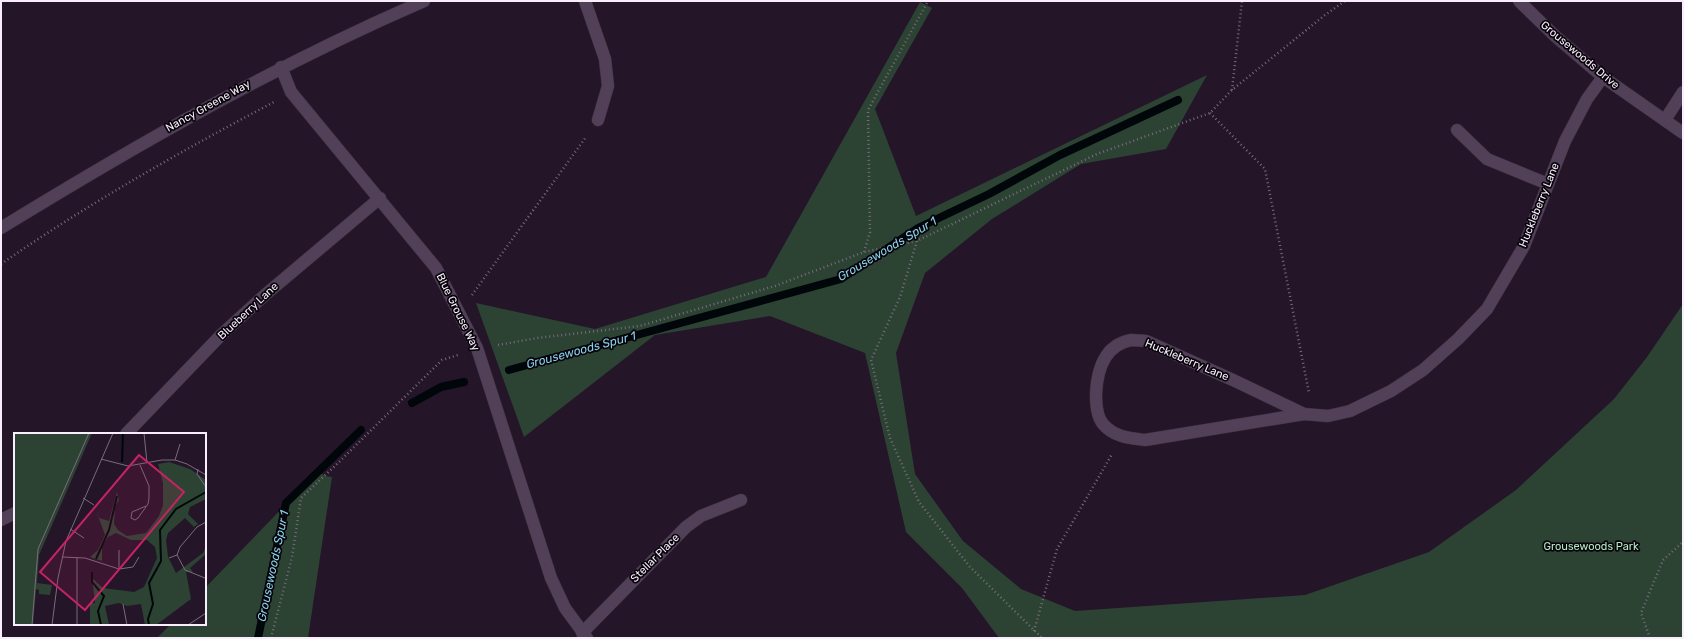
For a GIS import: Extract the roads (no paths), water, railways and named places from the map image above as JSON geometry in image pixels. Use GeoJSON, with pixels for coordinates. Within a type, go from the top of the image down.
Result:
{"type":"FeatureCollection","features":[{"type":"Feature","properties":{"kind":"street","name":"Nancy Greene Way"},"geometry":{"type":"LineString","coordinates":[[1,228],[137,145],[281,67],[424,1]]}},
{"type":"Feature","properties":{"kind":"street"},"geometry":{"type":"LineString","coordinates":[[585,1],[605,59],[608,86],[598,120]]}},
{"type":"Feature","properties":{"kind":"street","name":"Grousewoods Drive"},"geometry":{"type":"LineString","coordinates":[[1519,1],[1555,36],[1603,77],[1683,133]]}},
{"type":"Feature","properties":{"kind":"street","name":"Blue Grouse Way"},"geometry":{"type":"LineString","coordinates":[[281,67],[291,92],[380,198],[436,268],[477,348],[551,578],[565,608],[584,635]]}},
{"type":"Feature","properties":{"kind":"street","name":"Huckleberry Lane"},"geometry":{"type":"LineString","coordinates":[[1308,415],[1146,341],[1131,340],[1114,347],[1101,362],[1096,381],[1096,405],[1102,423],[1122,437],[1145,440],[1308,415],[1328,416],[1350,412],[1391,391],[1424,370],[1458,339],[1487,309],[1524,246],[1565,141],[1587,99],[1603,77]]}},
{"type":"Feature","properties":{"kind":"street"},"geometry":{"type":"LineString","coordinates":[[1664,120],[1683,92]]}},
{"type":"Feature","properties":{"kind":"street"},"geometry":{"type":"LineString","coordinates":[[1457,130],[1488,159],[1548,184]]}},
{"type":"Feature","properties":{"kind":"street","name":"Blueberry Lane"},"geometry":{"type":"LineString","coordinates":[[127,433],[222,334],[255,304],[380,198]]}},
{"type":"Feature","properties":{"kind":"street","name":"Stellar Place"},"geometry":{"type":"LineString","coordinates":[[584,635],[686,527],[701,516],[741,500]]}},
{"type":"Feature","properties":{"kind":"street"},"geometry":{"type":"LineString","coordinates":[[1,520],[14,514]]}},
{"type":"Feature","properties":{"kind":"waterway","name":"Grousewoods Spur 1"},"geometry":{"type":"LineString","coordinates":[[509,370],[841,279],[918,228],[989,194],[1060,155],[1178,100]]}},
{"type":"Feature","properties":{"kind":"waterway","name":"Grousewoods Spur 1"},"geometry":{"type":"LineString","coordinates":[[412,403],[441,387],[464,382]]}},
{"type":"Feature","properties":{"kind":"waterway","name":"Grousewoods Spur 1"},"geometry":{"type":"LineString","coordinates":[[258,638],[286,503],[361,430]]}},
{"type":"Feature","properties":{"kind":"park label","name":"Grousewoods Park"},"geometry":{"type":"Point","coordinates":[1591,546]}}]}
